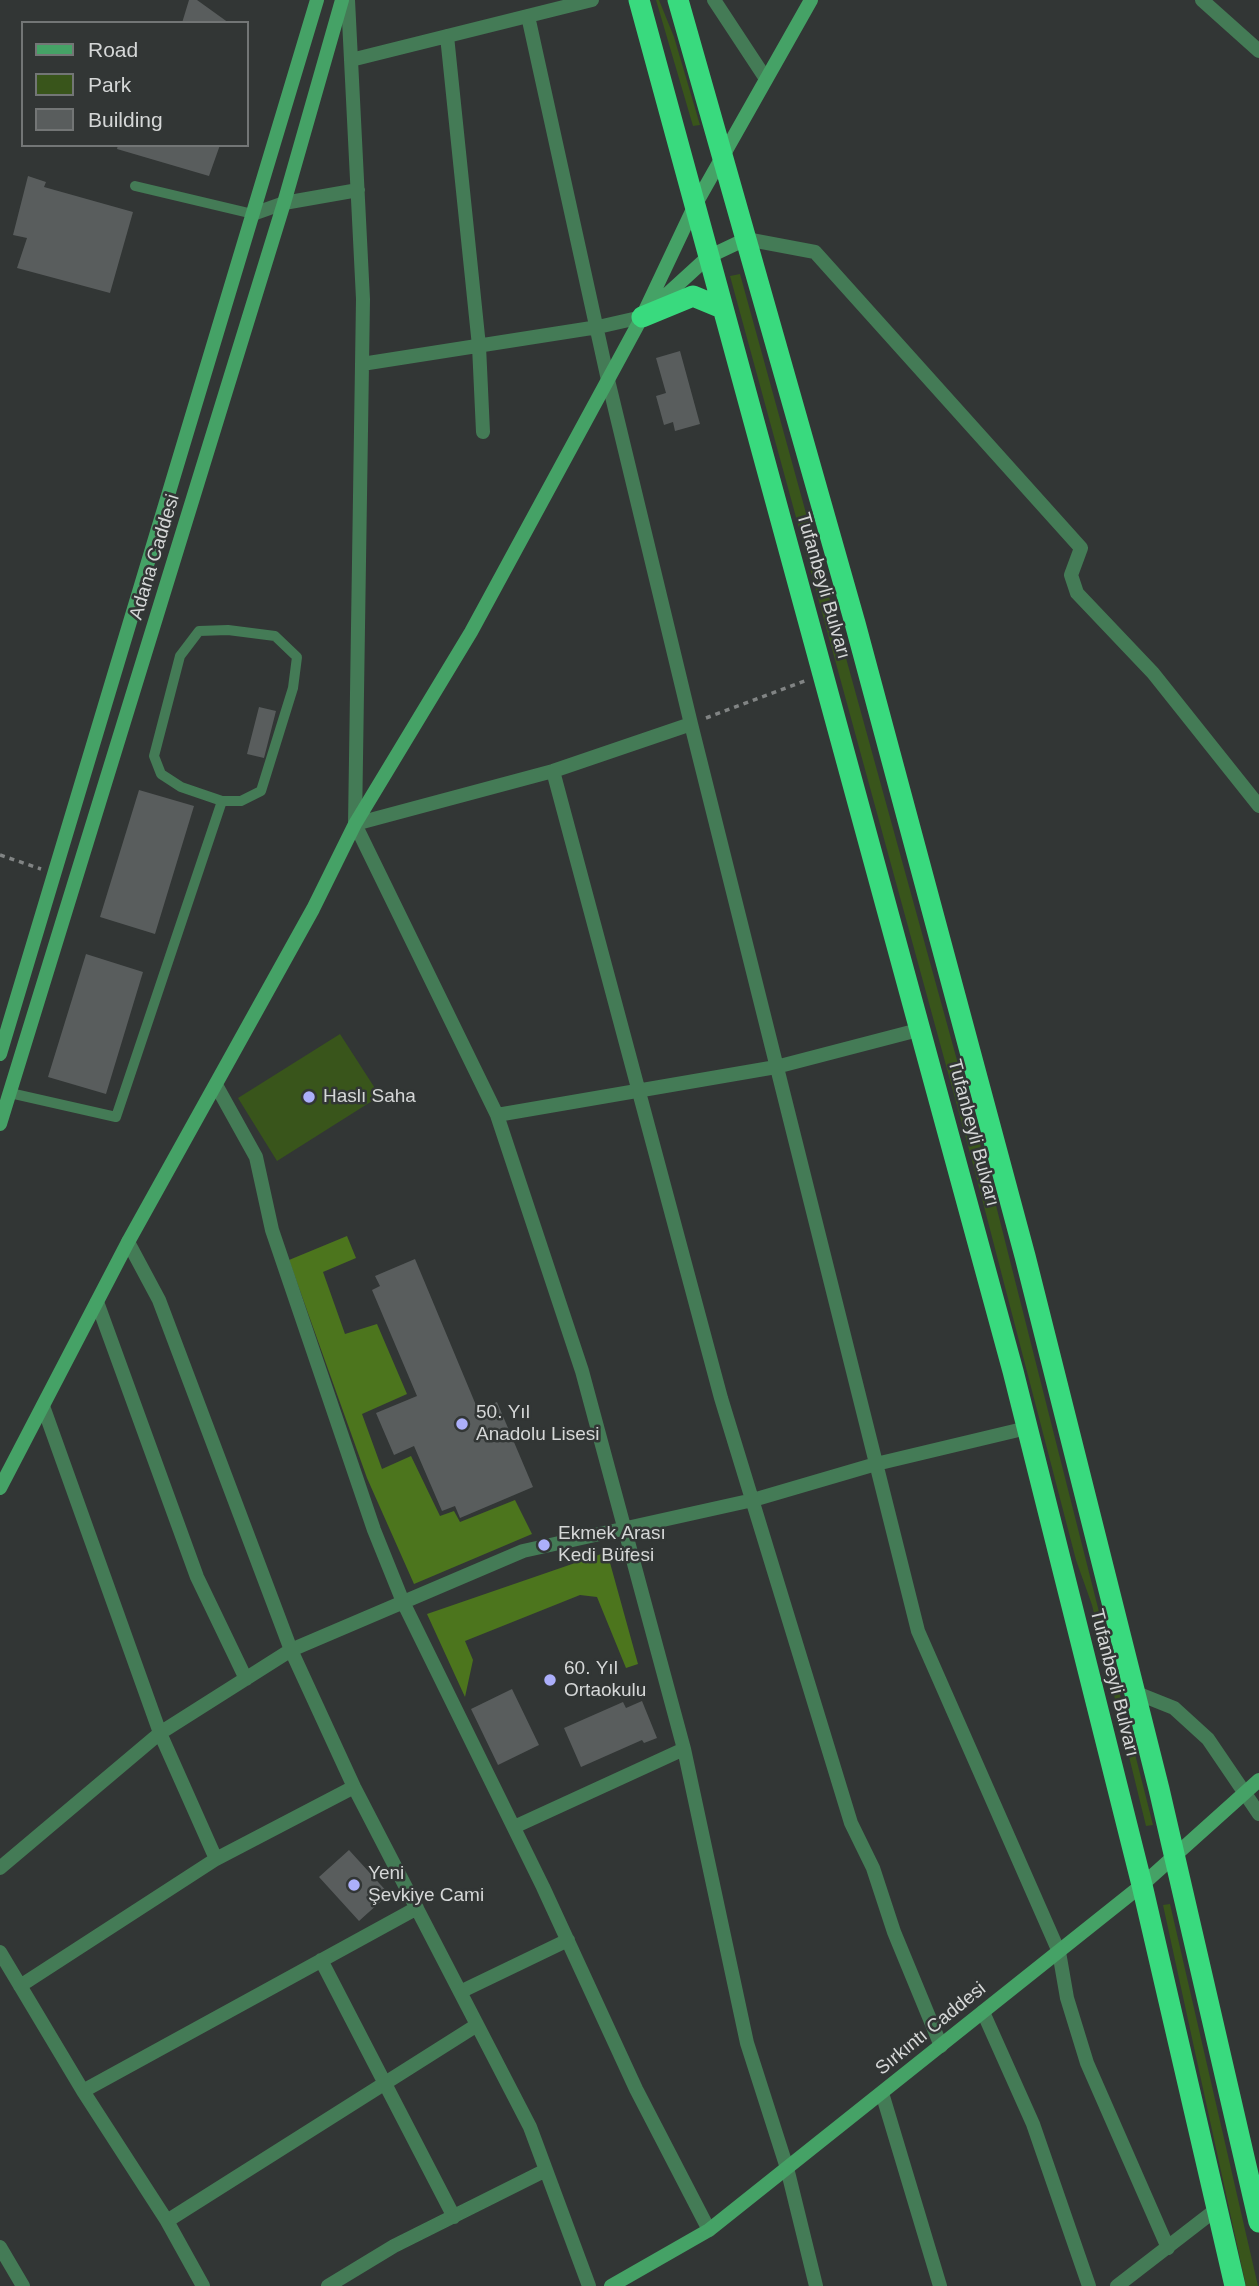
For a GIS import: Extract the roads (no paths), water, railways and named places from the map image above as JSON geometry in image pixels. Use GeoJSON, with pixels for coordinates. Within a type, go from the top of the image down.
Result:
{"type":"FeatureCollection","features":[{"type":"Feature","properties":{"kind":"highway","name":"Tufanbeyli Bulvarı"},"geometry":{"type":"LineString","coordinates":[[639,0],[922,1029],[1027,1428],[1142,1885],[1235,2286]]}},
{"type":"Feature","properties":{"kind":"highway","name":"Tufanbeyli Bulvarı"},"geometry":{"type":"LineString","coordinates":[[678,0],[855,623],[1018,1230],[1254,2177],[1259,2222]]}},
{"type":"Feature","properties":{"kind":"highway"},"geometry":{"type":"LineString","coordinates":[[642,317],[693,296],[722,308]]}},
{"type":"Feature","properties":{"kind":"street"},"geometry":{"type":"LineString","coordinates":[[0,1054],[317,0]]}},
{"type":"Feature","properties":{"kind":"street","name":"Adana Caddesi"},"geometry":{"type":"LineString","coordinates":[[0,1124],[284,203],[342,0]]}},
{"type":"Feature","properties":{"kind":"street"},"geometry":{"type":"LineString","coordinates":[[348,0],[358,191],[362,364],[355,824],[497,1115],[582,1371],[684,1749],[747,2043],[787,2168],[816,2286]]}},
{"type":"Feature","properties":{"kind":"street"},"geometry":{"type":"LineString","coordinates":[[351,60],[592,0]]}},
{"type":"Feature","properties":{"kind":"street"},"geometry":{"type":"LineString","coordinates":[[714,0],[766,79]]}},
{"type":"Feature","properties":{"kind":"street"},"geometry":{"type":"LineString","coordinates":[[0,1488],[128,1242],[313,909],[355,824],[471,632],[642,317],[694,207],[811,0]]}},
{"type":"Feature","properties":{"kind":"street"},"geometry":{"type":"LineString","coordinates":[[1202,0],[1259,51]]}},
{"type":"Feature","properties":{"kind":"street"},"geometry":{"type":"LineString","coordinates":[[528,16],[608,380],[691,724],[918,1631],[1059,1952],[1067,1998],[1087,2063],[1168,2248]]}},
{"type":"Feature","properties":{"kind":"street"},"geometry":{"type":"LineString","coordinates":[[447,36],[479,346],[483,432]]}},
{"type":"Feature","properties":{"kind":"street"},"geometry":{"type":"LineString","coordinates":[[253,214],[284,203],[358,191]]}},
{"type":"Feature","properties":{"kind":"street"},"geometry":{"type":"LineString","coordinates":[[362,364],[598,327],[642,317],[708,257],[746,239],[815,252],[1081,548],[1071,575],[1077,593],[1153,673],[1208,738],[1259,806]]}},
{"type":"Feature","properties":{"kind":"street"},"geometry":{"type":"LineString","coordinates":[[355,824],[553,771],[691,724]]}},
{"type":"Feature","properties":{"kind":"street"},"geometry":{"type":"LineString","coordinates":[[553,771],[721,1398],[851,1823],[873,1868],[894,1932],[941,2046]]}},
{"type":"Feature","properties":{"kind":"street"},"geometry":{"type":"LineString","coordinates":[[497,1115],[776,1067],[922,1029]]}},
{"type":"Feature","properties":{"kind":"street"},"geometry":{"type":"LineString","coordinates":[[216,1085],[256,1157],[272,1230],[370,1517],[403,1602],[568,1940],[636,2089],[709,2230]]}},
{"type":"Feature","properties":{"kind":"street"},"geometry":{"type":"LineString","coordinates":[[128,1242],[159,1300],[291,1650],[354,1787],[530,2127],[589,2286]]}},
{"type":"Feature","properties":{"kind":"street"},"geometry":{"type":"LineString","coordinates":[[97,1302],[197,1577],[246,1679]]}},
{"type":"Feature","properties":{"kind":"street"},"geometry":{"type":"LineString","coordinates":[[43,1406],[160,1733],[216,1859]]}},
{"type":"Feature","properties":{"kind":"street"},"geometry":{"type":"LineString","coordinates":[[0,1868],[160,1733],[291,1650],[523,1550],[753,1500],[876,1464],[1027,1428]]}},
{"type":"Feature","properties":{"kind":"street"},"geometry":{"type":"LineString","coordinates":[[1135,1692],[1174,1708],[1208,1739],[1259,1814]]}},
{"type":"Feature","properties":{"kind":"street"},"geometry":{"type":"LineString","coordinates":[[514,1828],[684,1749]]}},
{"type":"Feature","properties":{"kind":"street","name":"Sırkıntı Caddesi"},"geometry":{"type":"LineString","coordinates":[[611,2286],[709,2230],[1175,1858],[1259,1780]]}},
{"type":"Feature","properties":{"kind":"street"},"geometry":{"type":"LineString","coordinates":[[20,1986],[216,1859],[354,1787]]}},
{"type":"Feature","properties":{"kind":"street"},"geometry":{"type":"LineString","coordinates":[[83,2091],[417,1908]]}},
{"type":"Feature","properties":{"kind":"street"},"geometry":{"type":"LineString","coordinates":[[460,1992],[568,1940]]}},
{"type":"Feature","properties":{"kind":"street"},"geometry":{"type":"LineString","coordinates":[[0,1952],[83,2091],[167,2221],[203,2286]]}},
{"type":"Feature","properties":{"kind":"street"},"geometry":{"type":"LineString","coordinates":[[321,1960],[382,2084],[454,2217]]}},
{"type":"Feature","properties":{"kind":"street"},"geometry":{"type":"LineString","coordinates":[[983,2012],[1033,2124],[1089,2286]]}},
{"type":"Feature","properties":{"kind":"street"},"geometry":{"type":"LineString","coordinates":[[167,2221],[298,2141],[382,2084],[477,2025]]}},
{"type":"Feature","properties":{"kind":"street"},"geometry":{"type":"LineString","coordinates":[[882,2093],[940,2286]]}},
{"type":"Feature","properties":{"kind":"street"},"geometry":{"type":"LineString","coordinates":[[327,2286],[394,2246],[546,2170]]}},
{"type":"Feature","properties":{"kind":"street"},"geometry":{"type":"LineString","coordinates":[[1117,2286],[1218,2208]]}},
{"type":"Feature","properties":{"kind":"street"},"geometry":{"type":"LineString","coordinates":[[0,2247],[23,2286]]}},
{"type":"Feature","properties":{"kind":"lane"},"geometry":{"type":"LineString","coordinates":[[135,186],[253,214]]}},
{"type":"Feature","properties":{"kind":"lane"},"geometry":{"type":"LineString","coordinates":[[228,630],[275,636],[297,657],[293,688],[261,791],[241,802],[222,802],[181,787],[161,774],[154,756],[180,656],[199,631],[228,630]]}},
{"type":"Feature","properties":{"kind":"lane"},"geometry":{"type":"LineString","coordinates":[[10,1093],[116,1117],[222,802]]}},
{"type":"Feature","properties":{"kind":"place","name":"Haslı Saha"},"geometry":{"type":"Point","coordinates":[309,1097]}},
{"type":"Feature","properties":{"kind":"place","name":"50. Yıl Anadolu Lisesi"},"geometry":{"type":"Point","coordinates":[462,1424]}},
{"type":"Feature","properties":{"kind":"place","name":"Ekmek Arası Kedi Büfesi"},"geometry":{"type":"Point","coordinates":[544,1545]}},
{"type":"Feature","properties":{"kind":"place","name":"60. Yıl Ortaokulu"},"geometry":{"type":"Point","coordinates":[550,1680]}},
{"type":"Feature","properties":{"kind":"place","name":"Yeni Şevkiye Cami"},"geometry":{"type":"Point","coordinates":[354,1885]}}]}
